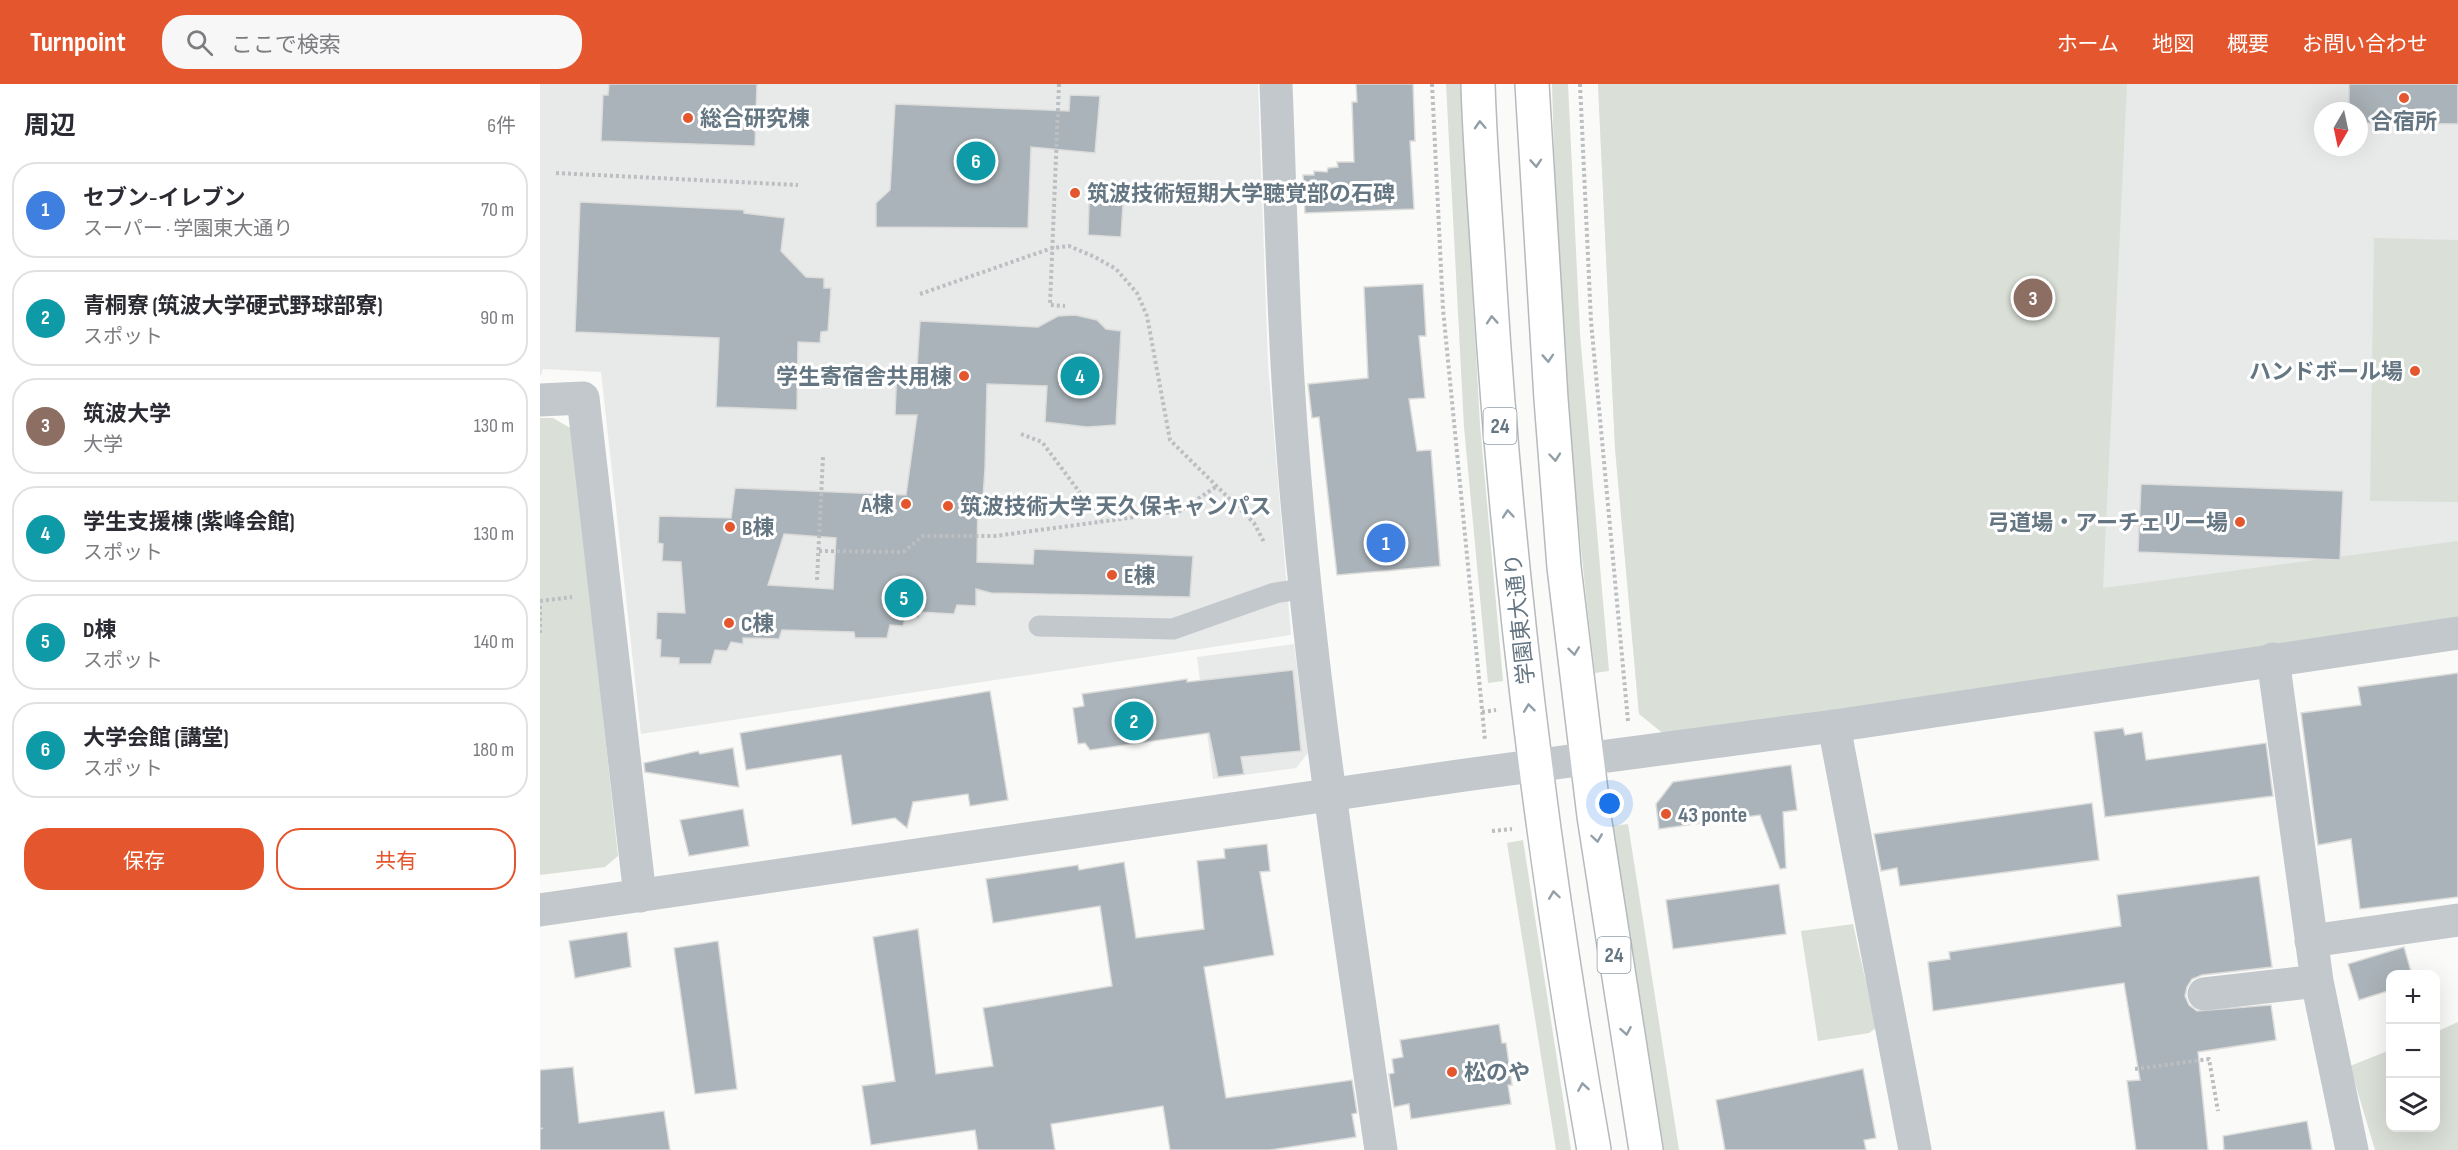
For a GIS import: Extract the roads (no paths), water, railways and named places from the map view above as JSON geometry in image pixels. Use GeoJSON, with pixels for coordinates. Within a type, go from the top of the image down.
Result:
{"type":"FeatureCollection","features":[{"type":"Feature","properties":{"kind":"main road","name":"学園東大通り"},"geometry":{"type":"LineString","coordinates":[[1478,84],[1495,362],[1511,553],[1556,909],[1594,1150]]}},
{"type":"Feature","properties":{"kind":"main road","name":"24"},"geometry":{"type":"LineString","coordinates":[[1532,84],[1557,477],[1587,759],[1622,1008],[1646,1150]]}},
{"type":"Feature","properties":{"kind":"street"},"geometry":{"type":"LineString","coordinates":[[1276,84],[1288,381],[1300,589],[1381,1150]]}},
{"type":"Feature","properties":{"kind":"street"},"geometry":{"type":"LineString","coordinates":[[540,400],[583,398],[640,896]]}},
{"type":"Feature","properties":{"kind":"street"},"geometry":{"type":"LineString","coordinates":[[540,910],[1330,794],[1834,726],[2458,633]]}},
{"type":"Feature","properties":{"kind":"street"},"geometry":{"type":"LineString","coordinates":[[2273,659],[2317,981],[2352,1150]]}},
{"type":"Feature","properties":{"kind":"street"},"geometry":{"type":"LineString","coordinates":[[1834,726],[1915,1150]]}},
{"type":"Feature","properties":{"kind":"street"},"geometry":{"type":"LineString","coordinates":[[2311,941],[2458,920]]}},
{"type":"Feature","properties":{"kind":"street"},"geometry":{"type":"LineString","coordinates":[[2204,994],[2317,981]]}},
{"type":"Feature","properties":{"kind":"lane"},"geometry":{"type":"LineString","coordinates":[[1039,626],[1173,629],[1275,593],[1300,589]]}},
{"type":"Feature","properties":{"kind":"place","name":"合宿所"},"geometry":{"type":"Point","coordinates":[2404,98]}},
{"type":"Feature","properties":{"kind":"place","name":"総合研究棟"},"geometry":{"type":"Point","coordinates":[688,118]}},
{"type":"Feature","properties":{"kind":"place","name":"大学会館 (講堂)"},"geometry":{"type":"Point","coordinates":[976,161]}},
{"type":"Feature","properties":{"kind":"place","name":"筑波技術短期大学聴覚部の石碑"},"geometry":{"type":"Point","coordinates":[1075,193]}},
{"type":"Feature","properties":{"kind":"place","name":"筑波大学"},"geometry":{"type":"Point","coordinates":[2033,298]}},
{"type":"Feature","properties":{"kind":"place","name":"ハンドボール場"},"geometry":{"type":"Point","coordinates":[2415,371]}},
{"type":"Feature","properties":{"kind":"place","name":"学生寄宿舎共用棟"},"geometry":{"type":"Point","coordinates":[964,376]}},
{"type":"Feature","properties":{"kind":"place","name":"学生支援棟 (紫峰会館)"},"geometry":{"type":"Point","coordinates":[1080,376]}},
{"type":"Feature","properties":{"kind":"place","name":"A棟"},"geometry":{"type":"Point","coordinates":[906,504]}},
{"type":"Feature","properties":{"kind":"place","name":"筑波技術大学 天久保キャンパス"},"geometry":{"type":"Point","coordinates":[948,506]}},
{"type":"Feature","properties":{"kind":"place","name":"弓道場・アーチェリー場"},"geometry":{"type":"Point","coordinates":[2240,522]}},
{"type":"Feature","properties":{"kind":"place","name":"B棟"},"geometry":{"type":"Point","coordinates":[730,527]}},
{"type":"Feature","properties":{"kind":"place","name":"セブン-イレブン"},"geometry":{"type":"Point","coordinates":[1386,543]}},
{"type":"Feature","properties":{"kind":"place","name":"E棟"},"geometry":{"type":"Point","coordinates":[1112,575]}},
{"type":"Feature","properties":{"kind":"place","name":"D棟"},"geometry":{"type":"Point","coordinates":[904,598]}},
{"type":"Feature","properties":{"kind":"place","name":"C棟"},"geometry":{"type":"Point","coordinates":[729,623]}},
{"type":"Feature","properties":{"kind":"place","name":"青桐寮 (筑波大学硬式野球部寮)"},"geometry":{"type":"Point","coordinates":[1134,721]}},
{"type":"Feature","properties":{"kind":"place","name":"43 ponte"},"geometry":{"type":"Point","coordinates":[1666,814]}},
{"type":"Feature","properties":{"kind":"place","name":"松のや"},"geometry":{"type":"Point","coordinates":[1452,1072]}}]}
